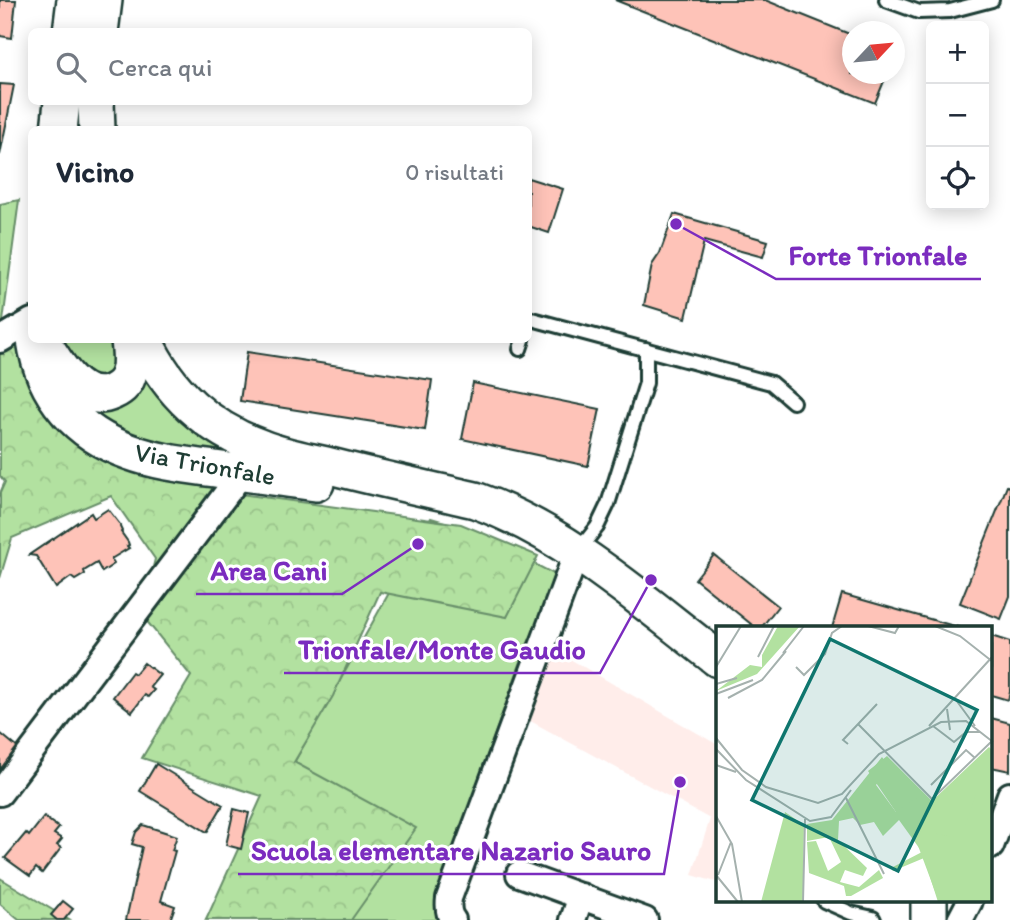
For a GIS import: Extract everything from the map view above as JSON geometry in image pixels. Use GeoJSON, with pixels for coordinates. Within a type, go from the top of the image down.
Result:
{"type":"FeatureCollection","features":[{"type":"Feature","properties":{"kind":"main road"},"geometry":{"type":"LineString","coordinates":[[72,28],[75,0]]}},
{"type":"Feature","properties":{"kind":"main road"},"geometry":{"type":"LineString","coordinates":[[100,28],[104,0]]}},
{"type":"Feature","properties":{"kind":"main road"},"geometry":{"type":"LineString","coordinates":[[59,126],[62,105]]}},
{"type":"Feature","properties":{"kind":"main road"},"geometry":{"type":"LineString","coordinates":[[96,105],[97,126]]}},
{"type":"Feature","properties":{"kind":"main road","name":"Via Trionfale"},"geometry":{"type":"LineString","coordinates":[[36,343],[41,367],[69,414],[96,436],[120,448],[181,464],[372,492],[434,492]]}},
{"type":"Feature","properties":{"kind":"main road"},"geometry":{"type":"LineString","coordinates":[[45,343],[71,381],[85,392],[99,395],[114,392],[126,380],[130,365],[129,343]]}},
{"type":"Feature","properties":{"kind":"main road","name":"Via Trionfale"},"geometry":{"type":"LineString","coordinates":[[146,343],[162,371],[186,402],[232,435],[274,452],[475,500],[505,512],[577,552],[716,657]]}},
{"type":"Feature","properties":{"kind":"main road"},"geometry":{"type":"LineString","coordinates":[[929,902],[929,920]]}},
{"type":"Feature","properties":{"kind":"street"},"geometry":{"type":"LineString","coordinates":[[0,340],[28,323]]}},
{"type":"Feature","properties":{"kind":"street"},"geometry":{"type":"LineString","coordinates":[[0,793],[242,473]]}},
{"type":"Feature","properties":{"kind":"street"},"geometry":{"type":"LineString","coordinates":[[453,919],[448,905],[458,872],[577,552]]}},
{"type":"Feature","properties":{"kind":"street"},"geometry":{"type":"LineString","coordinates":[[992,785],[1010,793],[992,843]]}},
{"type":"Feature","properties":{"kind":"street"},"geometry":{"type":"LineString","coordinates":[[519,874],[645,920]]}},
{"type":"Feature","properties":{"kind":"street"},"geometry":{"type":"LineString","coordinates":[[573,920],[581,897]]}},
{"type":"Feature","properties":{"kind":"street"},"geometry":{"type":"LineString","coordinates":[[960,920],[969,902]]}},
{"type":"Feature","properties":{"kind":"lane"},"geometry":{"type":"LineString","coordinates":[[887,0],[919,12],[950,11],[992,0]]}},
{"type":"Feature","properties":{"kind":"lane"},"geometry":{"type":"LineString","coordinates":[[532,319],[771,383],[793,402]]}},
{"type":"Feature","properties":{"kind":"lane"},"geometry":{"type":"LineString","coordinates":[[577,552],[597,527],[608,504],[646,383],[646,349]]}},
{"type":"Feature","properties":{"kind":"lane"},"geometry":{"type":"LineString","coordinates":[[826,902],[873,919]]}},
{"type":"Feature","properties":{"kind":"shaded area"},"geometry":{"type":"Polygon","coordinates":[[[551,648],[716,744],[716,882],[692,875],[710,819],[525,718],[551,648]]]}},
{"type":"Feature","properties":{"kind":"green space"},"geometry":{"type":"Polygon","coordinates":[[[19,200],[2,329],[0,330],[0,204],[19,200]]]}},
{"type":"Feature","properties":{"kind":"green space"},"geometry":{"type":"Polygon","coordinates":[[[15,340],[54,426],[98,457],[233,493],[461,524],[538,556],[507,617],[380,592],[333,696],[294,762],[416,828],[351,920],[206,920],[262,796],[142,758],[191,676],[141,614],[155,559],[111,496],[12,538],[0,578],[0,493],[5,482],[0,476],[0,348],[15,340]]]}},
{"type":"Feature","properties":{"kind":"green space"},"geometry":{"type":"Polygon","coordinates":[[[63,343],[112,343],[117,376],[93,385],[66,351],[63,343]]]}},
{"type":"Feature","properties":{"kind":"green space"},"geometry":{"type":"Polygon","coordinates":[[[147,376],[260,463],[116,434],[92,412],[142,386],[147,376]]]}},
{"type":"Feature","properties":{"kind":"green space"},"geometry":{"type":"Polygon","coordinates":[[[431,518],[465,528],[558,576],[553,593],[527,645],[479,778],[442,887],[438,920],[206,920],[431,518]]]}},
{"type":"Feature","properties":{"kind":"green space"},"geometry":{"type":"Polygon","coordinates":[[[0,878],[69,920],[19,920],[0,904],[0,878]]]}},
{"type":"Feature","properties":{"kind":"building"},"geometry":{"type":"Polygon","coordinates":[[[0,0],[16,0],[12,38],[0,36],[0,0]]]}},
{"type":"Feature","properties":{"kind":"building"},"geometry":{"type":"Polygon","coordinates":[[[615,0],[765,0],[842,31],[842,84],[883,84],[875,103],[615,0]]]}},
{"type":"Feature","properties":{"kind":"building"},"geometry":{"type":"Polygon","coordinates":[[[0,84],[14,85],[0,155],[0,84]]]}},
{"type":"Feature","properties":{"kind":"building"},"geometry":{"type":"Polygon","coordinates":[[[532,179],[563,189],[549,233],[532,227],[532,179]]]}},
{"type":"Feature","properties":{"kind":"building"},"geometry":{"type":"Polygon","coordinates":[[[674,214],[768,241],[763,257],[704,241],[686,318],[644,305],[652,265],[660,253],[674,214]]]}},
{"type":"Feature","properties":{"kind":"building"},"geometry":{"type":"Polygon","coordinates":[[[247,352],[432,380],[425,430],[240,401],[247,352]]]}},
{"type":"Feature","properties":{"kind":"building"},"geometry":{"type":"Polygon","coordinates":[[[473,383],[600,409],[588,466],[462,439],[473,383]]]}},
{"type":"Feature","properties":{"kind":"building"},"geometry":{"type":"Polygon","coordinates":[[[1007,486],[1010,487],[1010,596],[1001,619],[960,603],[1007,486]]]}},
{"type":"Feature","properties":{"kind":"building"},"geometry":{"type":"Polygon","coordinates":[[[108,509],[121,526],[129,548],[111,559],[114,564],[102,572],[97,563],[84,571],[85,574],[75,580],[71,577],[56,588],[36,556],[29,555],[91,513],[94,518],[108,509]]]}},
{"type":"Feature","properties":{"kind":"building"},"geometry":{"type":"Polygon","coordinates":[[[714,555],[778,606],[763,626],[754,626],[695,579],[714,555]]]}},
{"type":"Feature","properties":{"kind":"building"},"geometry":{"type":"Polygon","coordinates":[[[842,594],[954,626],[833,626],[842,594]]]}},
{"type":"Feature","properties":{"kind":"building"},"geometry":{"type":"Polygon","coordinates":[[[992,636],[1010,642],[1008,700],[992,695],[992,636]]]}},
{"type":"Feature","properties":{"kind":"building"},"geometry":{"type":"Polygon","coordinates":[[[144,663],[160,675],[150,687],[154,690],[148,697],[145,695],[132,712],[113,697],[132,672],[135,674],[144,663]]]}},
{"type":"Feature","properties":{"kind":"building"},"geometry":{"type":"Polygon","coordinates":[[[992,718],[1010,723],[1010,771],[992,767],[992,718]]]}},
{"type":"Feature","properties":{"kind":"building"},"geometry":{"type":"Polygon","coordinates":[[[0,733],[18,748],[0,772],[0,733]]]}},
{"type":"Feature","properties":{"kind":"building"},"geometry":{"type":"Polygon","coordinates":[[[156,764],[223,805],[207,832],[140,791],[156,764]]]}},
{"type":"Feature","properties":{"kind":"building"},"geometry":{"type":"Polygon","coordinates":[[[234,809],[249,813],[241,849],[226,845],[234,809]]]}},
{"type":"Feature","properties":{"kind":"building"},"geometry":{"type":"Polygon","coordinates":[[[44,817],[59,828],[54,834],[62,839],[57,845],[61,848],[42,873],[36,868],[30,876],[5,858],[26,833],[29,836],[44,817]]]}},
{"type":"Feature","properties":{"kind":"building"},"geometry":{"type":"Polygon","coordinates":[[[143,825],[177,836],[161,901],[175,906],[170,920],[126,920],[142,847],[132,844],[136,832],[143,825]]]}},
{"type":"Feature","properties":{"kind":"building"},"geometry":{"type":"Polygon","coordinates":[[[63,901],[73,909],[64,920],[57,920],[51,915],[63,901]]]}},
{"type":"Feature","properties":{"kind":"place","name":"Forte Trionfale"},"geometry":{"type":"Point","coordinates":[676,224]}},
{"type":"Feature","properties":{"kind":"place","name":"Area Cani"},"geometry":{"type":"Point","coordinates":[418,544]}},
{"type":"Feature","properties":{"kind":"place","name":"Trionfale/Monte Gaudio"},"geometry":{"type":"Point","coordinates":[651,580]}},
{"type":"Feature","properties":{"kind":"place","name":"Scuola elementare Nazario Sauro"},"geometry":{"type":"Point","coordinates":[680,782]}}]}
